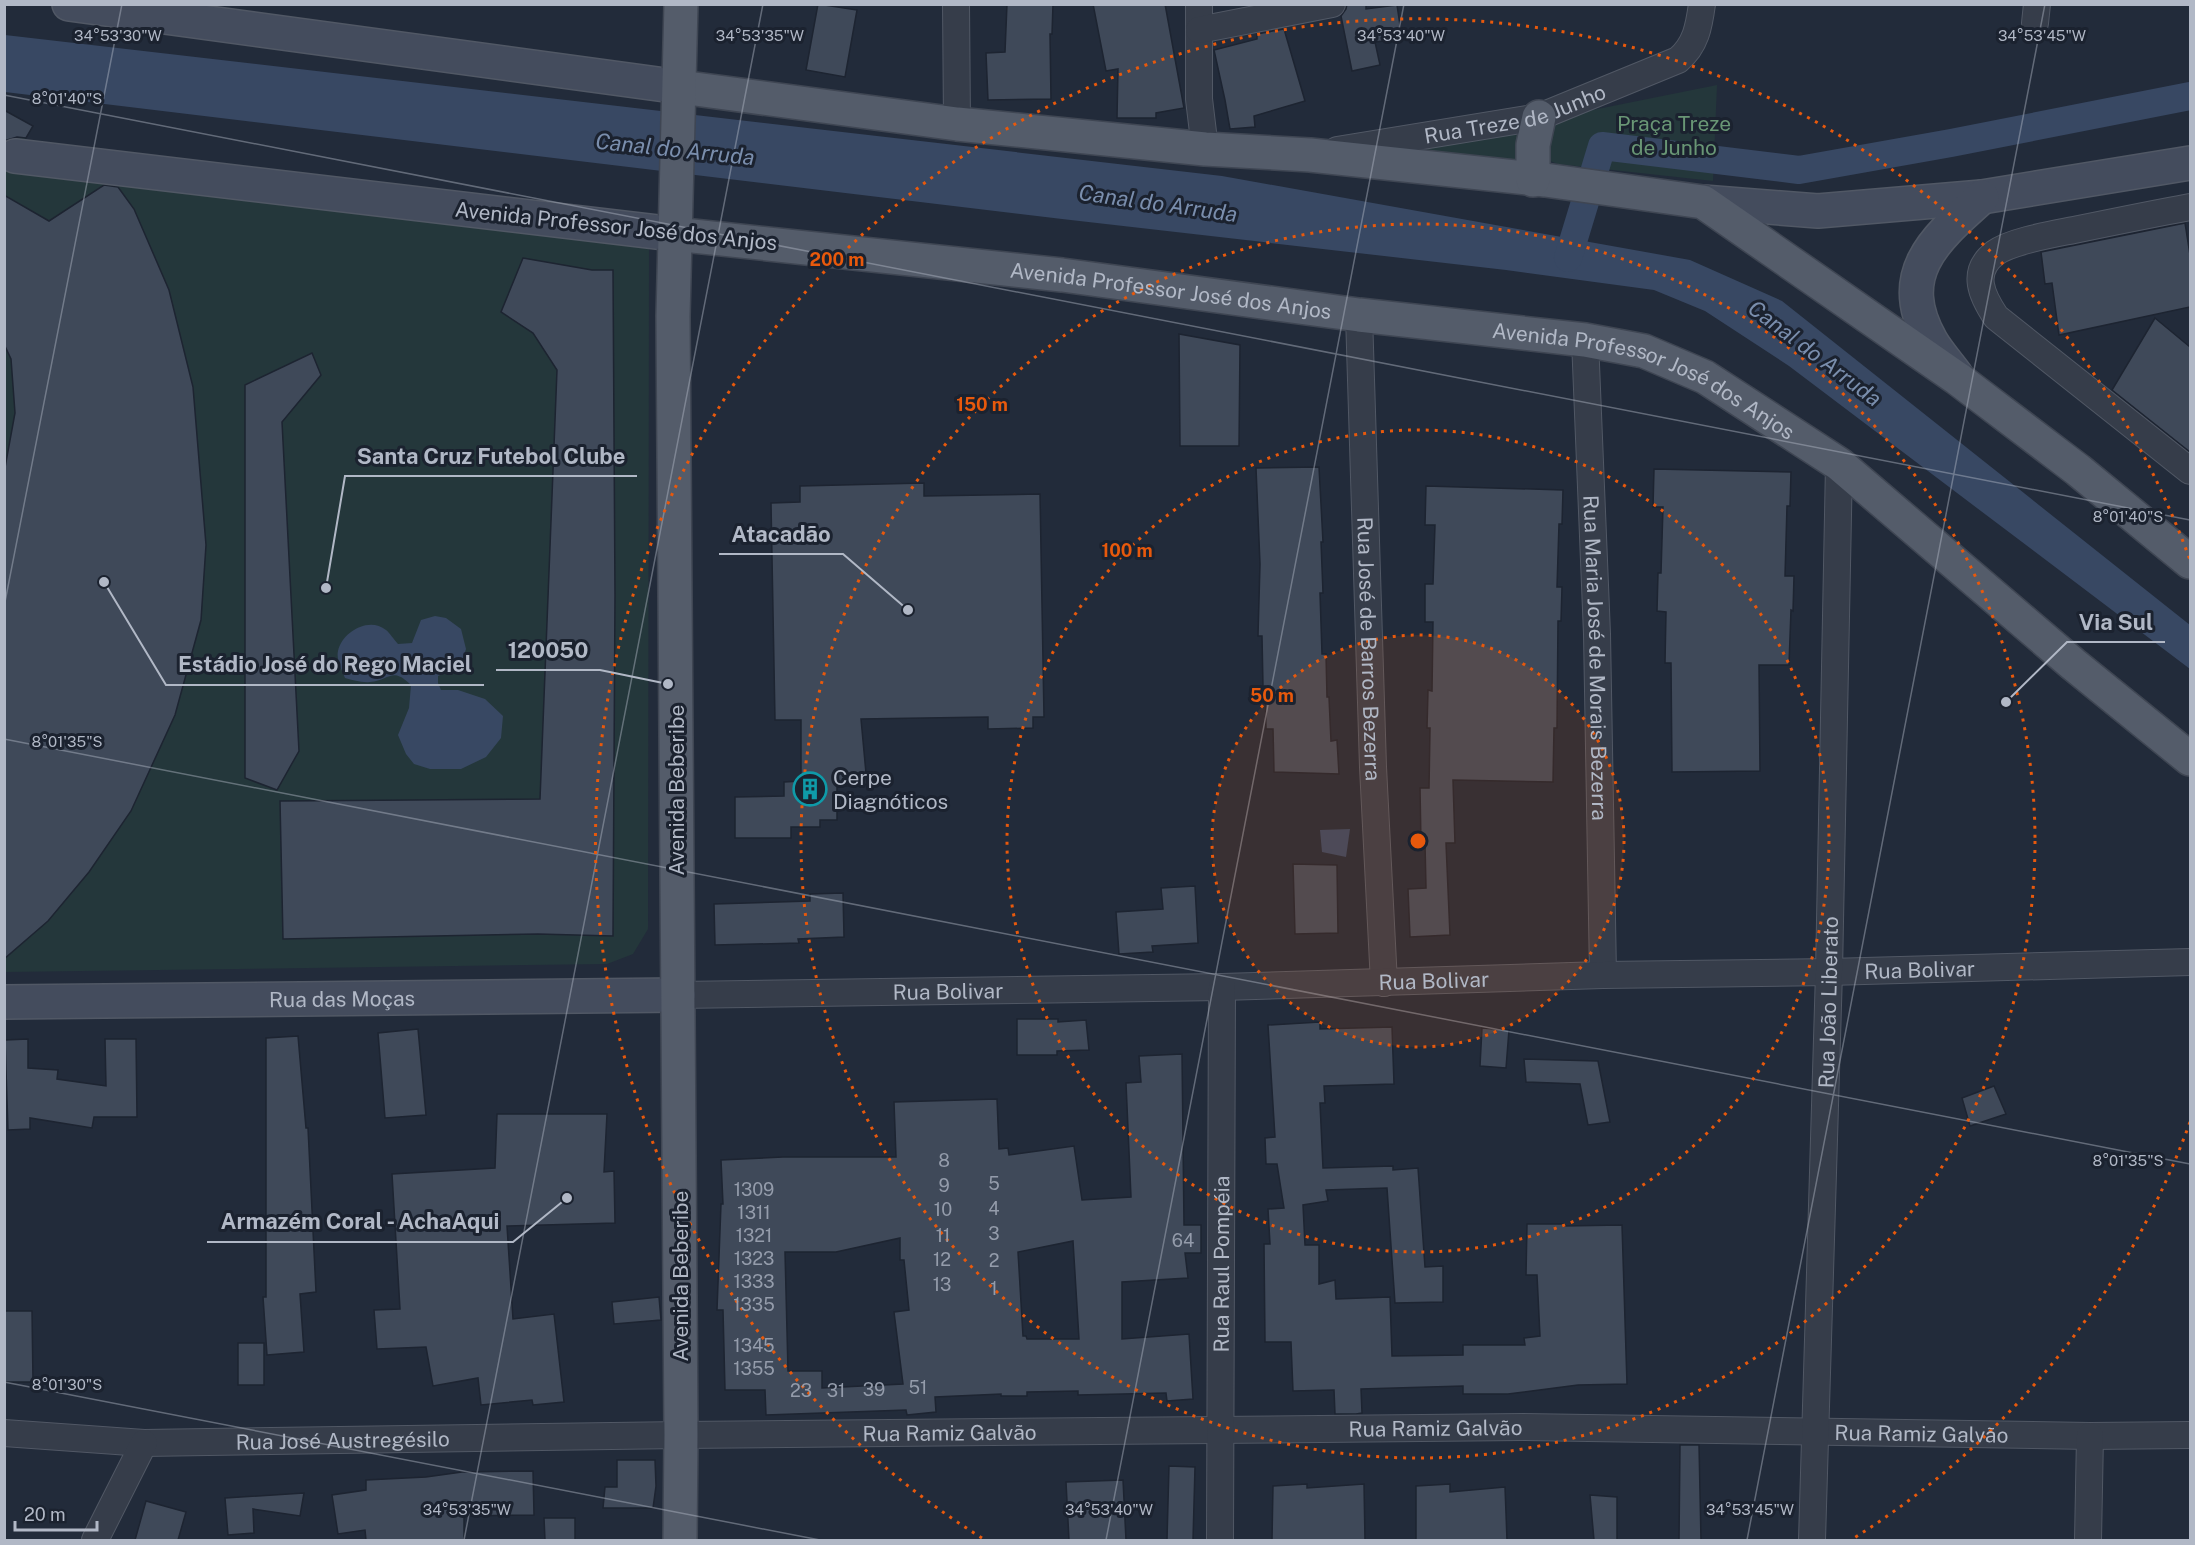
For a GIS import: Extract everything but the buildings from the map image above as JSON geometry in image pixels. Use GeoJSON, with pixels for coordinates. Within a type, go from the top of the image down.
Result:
{"type":"FeatureCollection","features":[{"type":"Feature","properties":{"kind":"main road","name":"Avenida Beberibe"},"geometry":{"type":"LineString","coordinates":[[680,1540],[673,316],[681,4]]}},
{"type":"Feature","properties":{"kind":"main road"},"geometry":{"type":"LineString","coordinates":[[680,99],[1205,149],[1310,155],[1539,180],[1703,202],[1958,379],[2078,470],[2190,562]]}},
{"type":"Feature","properties":{"kind":"main road"},"geometry":{"type":"LineString","coordinates":[[1539,117],[1533,145],[1539,180]]}},
{"type":"Feature","properties":{"kind":"main road","name":"Avenida Professor José dos Anjos"},"geometry":{"type":"LineString","coordinates":[[674,234],[1062,275],[1359,315],[1585,340],[1644,351],[1704,377],[1839,464],[2073,664],[2190,759]]}},
{"type":"Feature","properties":{"kind":"street"},"geometry":{"type":"LineString","coordinates":[[69,4],[680,99]]}},
{"type":"Feature","properties":{"kind":"street"},"geometry":{"type":"LineString","coordinates":[[957,4],[957,124]]}},
{"type":"Feature","properties":{"kind":"street"},"geometry":{"type":"LineString","coordinates":[[1199,4],[1199,99],[1205,149]]}},
{"type":"Feature","properties":{"kind":"street"},"geometry":{"type":"LineString","coordinates":[[1199,30],[1332,4]]}},
{"type":"Feature","properties":{"kind":"street","name":"Rua Treze de Junho"},"geometry":{"type":"LineString","coordinates":[[1310,155],[1539,117],[1678,60],[1687,53],[1698,31],[1702,4]]}},
{"type":"Feature","properties":{"kind":"street","name":"Avenida Professor José dos Anjos"},"geometry":{"type":"LineString","coordinates":[[15,156],[674,234]]}},
{"type":"Feature","properties":{"kind":"street"},"geometry":{"type":"LineString","coordinates":[[1703,202],[1818,211],[1982,197],[2190,164]]}},
{"type":"Feature","properties":{"kind":"street"},"geometry":{"type":"LineString","coordinates":[[1958,379],[1931,341],[1921,316],[1916,298],[1918,276],[1927,253],[1945,230],[1982,197]]}},
{"type":"Feature","properties":{"kind":"street"},"geometry":{"type":"LineString","coordinates":[[2190,207],[2030,239],[1995,252],[1984,266],[1979,282],[1984,299],[1996,317],[2190,471]]}},
{"type":"Feature","properties":{"kind":"street","name":"Rua José de Barros Bezerra"},"geometry":{"type":"LineString","coordinates":[[1359,315],[1372,767],[1384,982]]}},
{"type":"Feature","properties":{"kind":"street","name":"Rua Maria José de Morais Bezerra"},"geometry":{"type":"LineString","coordinates":[[1585,340],[1597,634],[1604,975]]}},
{"type":"Feature","properties":{"kind":"street","name":"Rua João Liberato"},"geometry":{"type":"LineString","coordinates":[[1812,1540],[1829,972],[1839,464]]}},
{"type":"Feature","properties":{"kind":"street","name":"Rua Bolivar"},"geometry":{"type":"LineString","coordinates":[[678,995],[1222,987],[1604,975],[1829,972],[2190,962]]}},
{"type":"Feature","properties":{"kind":"street","name":"Rua Raul Pompéia"},"geometry":{"type":"LineString","coordinates":[[1220,1540],[1222,987]]}},
{"type":"Feature","properties":{"kind":"street","name":"Rua das Moças"},"geometry":{"type":"LineString","coordinates":[[4,1002],[678,995]]}},
{"type":"Feature","properties":{"kind":"street","name":"Rua Ramiz Galvão"},"geometry":{"type":"LineString","coordinates":[[681,1435],[1524,1427],[2091,1436],[2190,1435]]}},
{"type":"Feature","properties":{"kind":"street","name":"Rua José Austregésilo"},"geometry":{"type":"LineString","coordinates":[[4,1433],[144,1443],[681,1435]]}},
{"type":"Feature","properties":{"kind":"street"},"geometry":{"type":"LineString","coordinates":[[2088,1540],[2091,1436]]}},
{"type":"Feature","properties":{"kind":"street"},"geometry":{"type":"LineString","coordinates":[[95,1540],[144,1443]]}},
{"type":"Feature","properties":{"kind":"green space","name":"Praça Treze de Junho"},"geometry":{"type":"Polygon","coordinates":[[[1717,85],[1713,181],[1558,164],[1550,161],[1546,156],[1547,130],[1558,117],[1717,85]]]}},
{"type":"Feature","properties":{"kind":"green space"},"geometry":{"type":"Polygon","coordinates":[[[4,110],[33,126],[9,167],[649,247],[648,929],[633,954],[607,964],[5,972],[4,110]]]}},
{"type":"Feature","properties":{"kind":"green space"},"geometry":{"type":"Polygon","coordinates":[[[1521,126],[1526,162],[1406,151],[1521,126]]]}},
{"type":"Feature","properties":{"kind":"water","name":"Canal do Arruda"},"geometry":{"type":"Polygon","coordinates":[[[5,35],[1222,176],[1690,260],[1782,301],[2190,625],[2190,669],[1789,366],[1705,311],[1654,290],[1506,270],[5,92],[5,35]]]}},
{"type":"Feature","properties":{"kind":"water"},"geometry":{"type":"Polygon","coordinates":[[[435,616],[446,618],[461,629],[466,649],[461,665],[438,676],[441,690],[458,690],[485,699],[503,716],[501,738],[486,757],[461,769],[430,769],[414,764],[406,754],[398,735],[409,708],[411,685],[405,679],[395,675],[367,682],[345,678],[338,658],[341,644],[350,632],[357,628],[364,625],[379,626],[388,631],[398,644],[412,643],[421,620],[435,616]]]}},
{"type":"Feature","properties":{"kind":"water"},"geometry":{"type":"Polygon","coordinates":[[[1350,829],[1346,857],[1322,852],[1320,830],[1350,829]]]}},
{"type":"Feature","properties":{"kind":"waterway"},"geometry":{"type":"LineString","coordinates":[[1568,258],[1602,146],[1799,170],[2190,96]]}},
{"type":"Feature","properties":{"kind":"place","name":"Estádio José do Rego Maciel"},"geometry":{"type":"Point","coordinates":[104,582]}},
{"type":"Feature","properties":{"kind":"place","name":"Santa Cruz Futebol Clube"},"geometry":{"type":"Point","coordinates":[326,588]}},
{"type":"Feature","properties":{"kind":"place","name":"Atacadão"},"geometry":{"type":"Point","coordinates":[908,610]}},
{"type":"Feature","properties":{"kind":"place","name":"120050"},"geometry":{"type":"Point","coordinates":[668,684]}},
{"type":"Feature","properties":{"kind":"place","name":"Via Sul"},"geometry":{"type":"Point","coordinates":[2006,702]}},
{"type":"Feature","properties":{"kind":"place","name":"Cerpe Diagnóticos"},"geometry":{"type":"Point","coordinates":[810,789]}},
{"type":"Feature","properties":{"kind":"place","name":"Armazém Coral - AchaAqui"},"geometry":{"type":"Point","coordinates":[567,1198]}}]}
